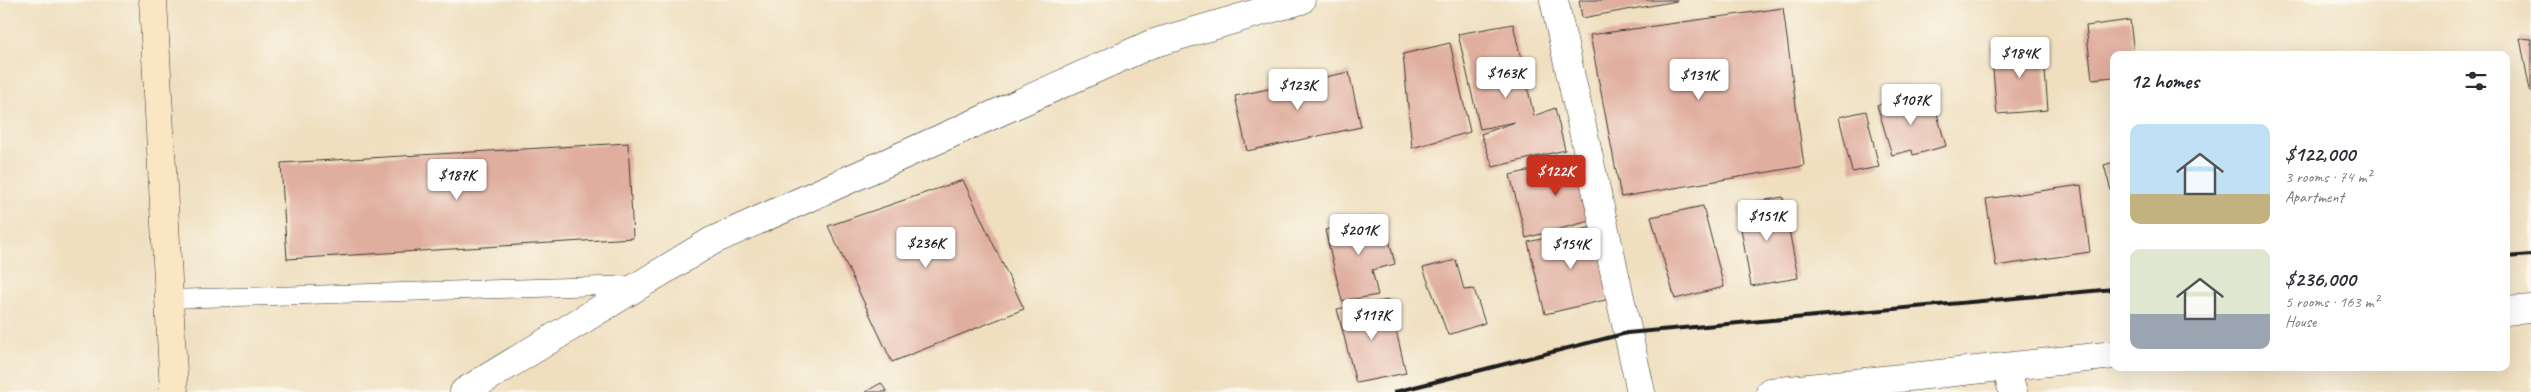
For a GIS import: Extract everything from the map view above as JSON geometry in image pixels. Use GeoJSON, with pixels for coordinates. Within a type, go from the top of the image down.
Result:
{"type":"FeatureCollection","features":[{"type":"Feature","properties":{"kind":"street"},"geometry":{"type":"LineString","coordinates":[[153,0],[174,392]]}},
{"type":"Feature","properties":{"kind":"street"},"geometry":{"type":"LineString","coordinates":[[464,392],[712,241],[1151,44],[1301,0]]}},
{"type":"Feature","properties":{"kind":"street"},"geometry":{"type":"LineString","coordinates":[[1554,0],[1641,392]]}},
{"type":"Feature","properties":{"kind":"street"},"geometry":{"type":"LineString","coordinates":[[2510,311],[2531,308]]}},
{"type":"Feature","properties":{"kind":"street"},"geometry":{"type":"LineString","coordinates":[[1770,392],[2010,379],[2110,356]]}},
{"type":"Feature","properties":{"kind":"lane"},"geometry":{"type":"LineString","coordinates":[[169,299],[640,285]]}},
{"type":"Feature","properties":{"kind":"building"},"geometry":{"type":"Polygon","coordinates":[[[1579,0],[1677,0],[1677,1],[1582,18],[1579,0]]]}},
{"type":"Feature","properties":{"kind":"building"},"geometry":{"type":"Polygon","coordinates":[[[1783,8],[1804,166],[1621,197],[1590,35],[1783,8]]]}},
{"type":"Feature","properties":{"kind":"building"},"geometry":{"type":"Polygon","coordinates":[[[2130,20],[2134,51],[2110,51],[2110,77],[2092,79],[2086,26],[2130,20]]]}},
{"type":"Feature","properties":{"kind":"building"},"geometry":{"type":"Polygon","coordinates":[[[1513,24],[1534,116],[1555,108],[1565,150],[1493,167],[1481,134],[1515,122],[1480,129],[1458,34],[1513,24]]]}},
{"type":"Feature","properties":{"kind":"building"},"geometry":{"type":"Polygon","coordinates":[[[2520,38],[2531,39],[2531,91],[2530,91],[2520,38]]]}},
{"type":"Feature","properties":{"kind":"building"},"geometry":{"type":"Polygon","coordinates":[[[1450,43],[1470,132],[1412,148],[1403,54],[1450,43]]]}},
{"type":"Feature","properties":{"kind":"building"},"geometry":{"type":"Polygon","coordinates":[[[2043,45],[2048,110],[1997,114],[1991,49],[2043,45]]]}},
{"type":"Feature","properties":{"kind":"building"},"geometry":{"type":"Polygon","coordinates":[[[1349,72],[1361,127],[1247,151],[1235,96],[1349,72]]]}},
{"type":"Feature","properties":{"kind":"building"},"geometry":{"type":"Polygon","coordinates":[[[1909,97],[1912,106],[1933,100],[1946,146],[1913,155],[1912,150],[1892,155],[1877,105],[1909,97]]]}},
{"type":"Feature","properties":{"kind":"building"},"geometry":{"type":"Polygon","coordinates":[[[1866,111],[1879,167],[1852,172],[1839,117],[1866,111]]]}},
{"type":"Feature","properties":{"kind":"building"},"geometry":{"type":"Polygon","coordinates":[[[628,143],[633,238],[287,259],[281,163],[628,143]]]}},
{"type":"Feature","properties":{"kind":"building"},"geometry":{"type":"Polygon","coordinates":[[[1586,157],[1601,218],[1526,238],[1510,175],[1586,157]]]}},
{"type":"Feature","properties":{"kind":"building"},"geometry":{"type":"Polygon","coordinates":[[[2110,163],[2110,187],[2104,165],[2110,163]]]}},
{"type":"Feature","properties":{"kind":"building"},"geometry":{"type":"Polygon","coordinates":[[[963,180],[1024,309],[892,362],[828,226],[963,180]]]}},
{"type":"Feature","properties":{"kind":"building"},"geometry":{"type":"Polygon","coordinates":[[[2081,185],[2090,252],[1996,266],[1986,199],[2081,185]]]}},
{"type":"Feature","properties":{"kind":"building"},"geometry":{"type":"Polygon","coordinates":[[[1783,197],[1798,278],[1751,286],[1737,205],[1783,197]]]}},
{"type":"Feature","properties":{"kind":"building"},"geometry":{"type":"Polygon","coordinates":[[[1703,206],[1724,287],[1675,299],[1651,217],[1703,206]]]}},
{"type":"Feature","properties":{"kind":"building"},"geometry":{"type":"Polygon","coordinates":[[[1383,216],[1395,264],[1372,270],[1378,295],[1342,301],[1325,230],[1383,216]]]}},
{"type":"Feature","properties":{"kind":"building"},"geometry":{"type":"Polygon","coordinates":[[[1597,226],[1614,298],[1545,314],[1528,242],[1597,226]]]}},
{"type":"Feature","properties":{"kind":"building"},"geometry":{"type":"Polygon","coordinates":[[[1456,260],[1464,290],[1474,289],[1485,323],[1448,335],[1423,268],[1456,260]]]}},
{"type":"Feature","properties":{"kind":"building"},"geometry":{"type":"Polygon","coordinates":[[[1389,300],[1406,373],[1356,383],[1337,309],[1389,300]]]}},
{"type":"Feature","properties":{"kind":"building"},"geometry":{"type":"Polygon","coordinates":[[[881,383],[887,392],[865,392],[881,383]]]}},
{"type":"Feature","properties":{"kind":"railway"},"geometry":{"type":"LineString","coordinates":[[2510,257],[2531,255]]}},
{"type":"Feature","properties":{"kind":"railway"},"geometry":{"type":"LineString","coordinates":[[1395,392],[1627,333],[2110,289]]}}]}
